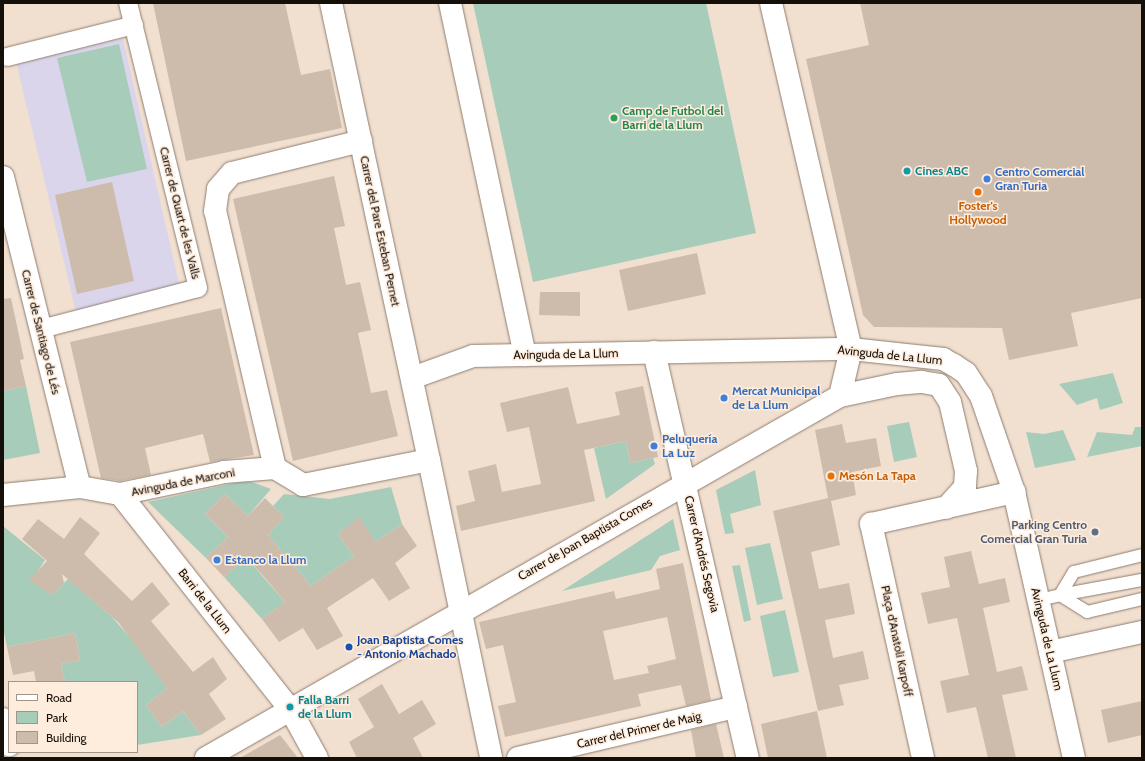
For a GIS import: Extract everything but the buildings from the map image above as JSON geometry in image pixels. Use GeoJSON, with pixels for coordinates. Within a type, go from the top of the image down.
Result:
{"type":"FeatureCollection","features":[{"type":"Feature","properties":{"kind":"street","name":"Carrer de Quart de les Valls"},"geometry":{"type":"LineString","coordinates":[[40,329],[198,288],[128,3]]}},
{"type":"Feature","properties":{"kind":"street","name":"Carrer del Pare Esteban Pernet"},"geometry":{"type":"LineString","coordinates":[[331,3],[430,460],[491,758]]}},
{"type":"Feature","properties":{"kind":"street"},"geometry":{"type":"LineString","coordinates":[[450,3],[525,355]]}},
{"type":"Feature","properties":{"kind":"street"},"geometry":{"type":"LineString","coordinates":[[771,3],[852,349],[840,396]]}},
{"type":"Feature","properties":{"kind":"street"},"geometry":{"type":"LineString","coordinates":[[7,57],[134,25]]}},
{"type":"Feature","properties":{"kind":"street"},"geometry":{"type":"LineString","coordinates":[[361,141],[232,173],[218,190],[216,211],[275,468],[303,485],[430,460]]}},
{"type":"Feature","properties":{"kind":"street","name":"Carrer de Santiago de Lés"},"geometry":{"type":"LineString","coordinates":[[3,177],[80,487]]}},
{"type":"Feature","properties":{"kind":"street","name":"Avinguda de La Llum"},"geometry":{"type":"LineString","coordinates":[[412,378],[473,356],[852,349],[943,359],[966,373],[988,410],[1014,492],[1074,758]]}},
{"type":"Feature","properties":{"kind":"street","name":"Carrer d'Andrés Segovia"},"geometry":{"type":"LineString","coordinates":[[654,352],[686,481],[748,758]]}},
{"type":"Feature","properties":{"kind":"street","name":"Carrer de Joan Baptista Comes"},"geometry":{"type":"LineString","coordinates":[[206,758],[686,481],[840,396],[897,384],[922,382],[939,385],[950,402],[966,471],[965,487],[946,508]]}},
{"type":"Feature","properties":{"kind":"street","name":"Avinguda de Marconi"},"geometry":{"type":"LineString","coordinates":[[3,495],[80,487],[120,494],[224,472],[275,468]]}},
{"type":"Feature","properties":{"kind":"street"},"geometry":{"type":"LineString","coordinates":[[946,508],[1014,492]]}},
{"type":"Feature","properties":{"kind":"street","name":"Barri de la Llum"},"geometry":{"type":"LineString","coordinates":[[120,494],[290,709],[317,758]]}},
{"type":"Feature","properties":{"kind":"street","name":"Plaça d'Anatoli Karpoff"},"geometry":{"type":"LineString","coordinates":[[923,758],[871,524],[946,508]]}},
{"type":"Feature","properties":{"kind":"street"},"geometry":{"type":"LineString","coordinates":[[1050,652],[1142,632]]}},
{"type":"Feature","properties":{"kind":"street","name":"Carrer del Primer de Maig"},"geometry":{"type":"LineString","coordinates":[[518,758],[736,707]]}},
{"type":"Feature","properties":{"kind":"street"},"geometry":{"type":"LineString","coordinates":[[3,719],[8,741]]}},
{"type":"Feature","properties":{"kind":"lane"},"geometry":{"type":"LineString","coordinates":[[1060,595],[1074,572],[1142,555]]}},
{"type":"Feature","properties":{"kind":"lane"},"geometry":{"type":"LineString","coordinates":[[1039,600],[1142,580]]}},
{"type":"Feature","properties":{"kind":"lane"},"geometry":{"type":"LineString","coordinates":[[1060,595],[1087,612],[1142,599]]}},
{"type":"Feature","properties":{"kind":"shaded area"},"geometry":{"type":"Polygon","coordinates":[[[123,39],[180,288],[76,312],[16,62],[123,39]]]}},
{"type":"Feature","properties":{"kind":"green space","name":"Camp de Futbol del Barri de la Llum"},"geometry":{"type":"Polygon","coordinates":[[[473,3],[706,3],[756,233],[533,282],[473,3]]]}},
{"type":"Feature","properties":{"kind":"green space"},"geometry":{"type":"Polygon","coordinates":[[[119,44],[147,169],[87,182],[57,58],[119,44]]]}},
{"type":"Feature","properties":{"kind":"green space"},"geometry":{"type":"Polygon","coordinates":[[[1113,373],[1123,403],[1100,410],[1097,398],[1077,405],[1059,384],[1113,373]]]}},
{"type":"Feature","properties":{"kind":"green space"},"geometry":{"type":"Polygon","coordinates":[[[26,386],[40,453],[3,460],[3,391],[26,386]]]}},
{"type":"Feature","properties":{"kind":"green space"},"geometry":{"type":"Polygon","coordinates":[[[909,422],[917,457],[894,462],[887,426],[909,422]]]}},
{"type":"Feature","properties":{"kind":"green space"},"geometry":{"type":"Polygon","coordinates":[[[1135,427],[1142,427],[1142,446],[1087,457],[1097,432],[1132,435],[1135,427]]]}},
{"type":"Feature","properties":{"kind":"green space"},"geometry":{"type":"Polygon","coordinates":[[[1063,430],[1076,460],[1035,468],[1026,432],[1044,434],[1063,430]]]}},
{"type":"Feature","properties":{"kind":"green space"},"geometry":{"type":"Polygon","coordinates":[[[626,441],[630,463],[653,458],[655,464],[606,499],[594,448],[626,441]]]}},
{"type":"Feature","properties":{"kind":"green space"},"geometry":{"type":"Polygon","coordinates":[[[755,470],[761,505],[730,514],[734,533],[725,534],[716,490],[755,470]]]}},
{"type":"Feature","properties":{"kind":"green space"},"geometry":{"type":"Polygon","coordinates":[[[239,482],[252,482],[271,489],[248,516],[225,494],[205,514],[228,537],[206,558],[148,502],[239,482]]]}},
{"type":"Feature","properties":{"kind":"green space"},"geometry":{"type":"Polygon","coordinates":[[[391,487],[402,524],[376,542],[359,518],[338,534],[354,556],[311,586],[268,535],[284,517],[273,506],[284,494],[330,499],[391,487]]]}},
{"type":"Feature","properties":{"kind":"green space"},"geometry":{"type":"Polygon","coordinates":[[[673,519],[680,550],[660,556],[651,570],[562,591],[673,519]]]}},
{"type":"Feature","properties":{"kind":"green space"},"geometry":{"type":"Polygon","coordinates":[[[3,526],[45,560],[38,571],[52,595],[68,579],[112,617],[142,651],[167,688],[146,705],[162,727],[183,711],[201,735],[138,745],[138,681],[65,681],[61,664],[80,660],[75,633],[7,647],[3,627],[3,526]]]}},
{"type":"Feature","properties":{"kind":"green space"},"geometry":{"type":"Polygon","coordinates":[[[770,543],[783,599],[757,605],[745,548],[770,543]]]}},
{"type":"Feature","properties":{"kind":"green space"},"geometry":{"type":"Polygon","coordinates":[[[246,557],[285,602],[262,619],[224,577],[246,557]]]}},
{"type":"Feature","properties":{"kind":"green space"},"geometry":{"type":"Polygon","coordinates":[[[740,565],[751,620],[744,622],[732,566],[740,565]]]}},
{"type":"Feature","properties":{"kind":"green space"},"geometry":{"type":"Polygon","coordinates":[[[785,610],[799,672],[773,677],[760,616],[785,610]]]}},
{"type":"Feature","properties":{"kind":"place","name":"Camp de Futbol del Barri de la Llum"},"geometry":{"type":"Point","coordinates":[614,118]}},
{"type":"Feature","properties":{"kind":"place","name":"Cines ABC"},"geometry":{"type":"Point","coordinates":[907,171]}},
{"type":"Feature","properties":{"kind":"place","name":"Centro Comercial Gran Turia"},"geometry":{"type":"Point","coordinates":[987,179]}},
{"type":"Feature","properties":{"kind":"place","name":"Foster's Hollywood"},"geometry":{"type":"Point","coordinates":[978,192]}},
{"type":"Feature","properties":{"kind":"place","name":"Mercat Municipal de La Llum"},"geometry":{"type":"Point","coordinates":[724,398]}},
{"type":"Feature","properties":{"kind":"place","name":"Peluquería La Luz"},"geometry":{"type":"Point","coordinates":[654,446]}},
{"type":"Feature","properties":{"kind":"place","name":"Mesón La Tapa"},"geometry":{"type":"Point","coordinates":[831,476]}},
{"type":"Feature","properties":{"kind":"place","name":"Parking Centro Comercial Gran Turia"},"geometry":{"type":"Point","coordinates":[1095,532]}},
{"type":"Feature","properties":{"kind":"place","name":"Estanco la Llum"},"geometry":{"type":"Point","coordinates":[217,560]}},
{"type":"Feature","properties":{"kind":"place","name":"Joan Baptista Comes - Antonio Machado"},"geometry":{"type":"Point","coordinates":[349,647]}},
{"type":"Feature","properties":{"kind":"place","name":"Falla Barri de la Llum"},"geometry":{"type":"Point","coordinates":[290,707]}}]}
